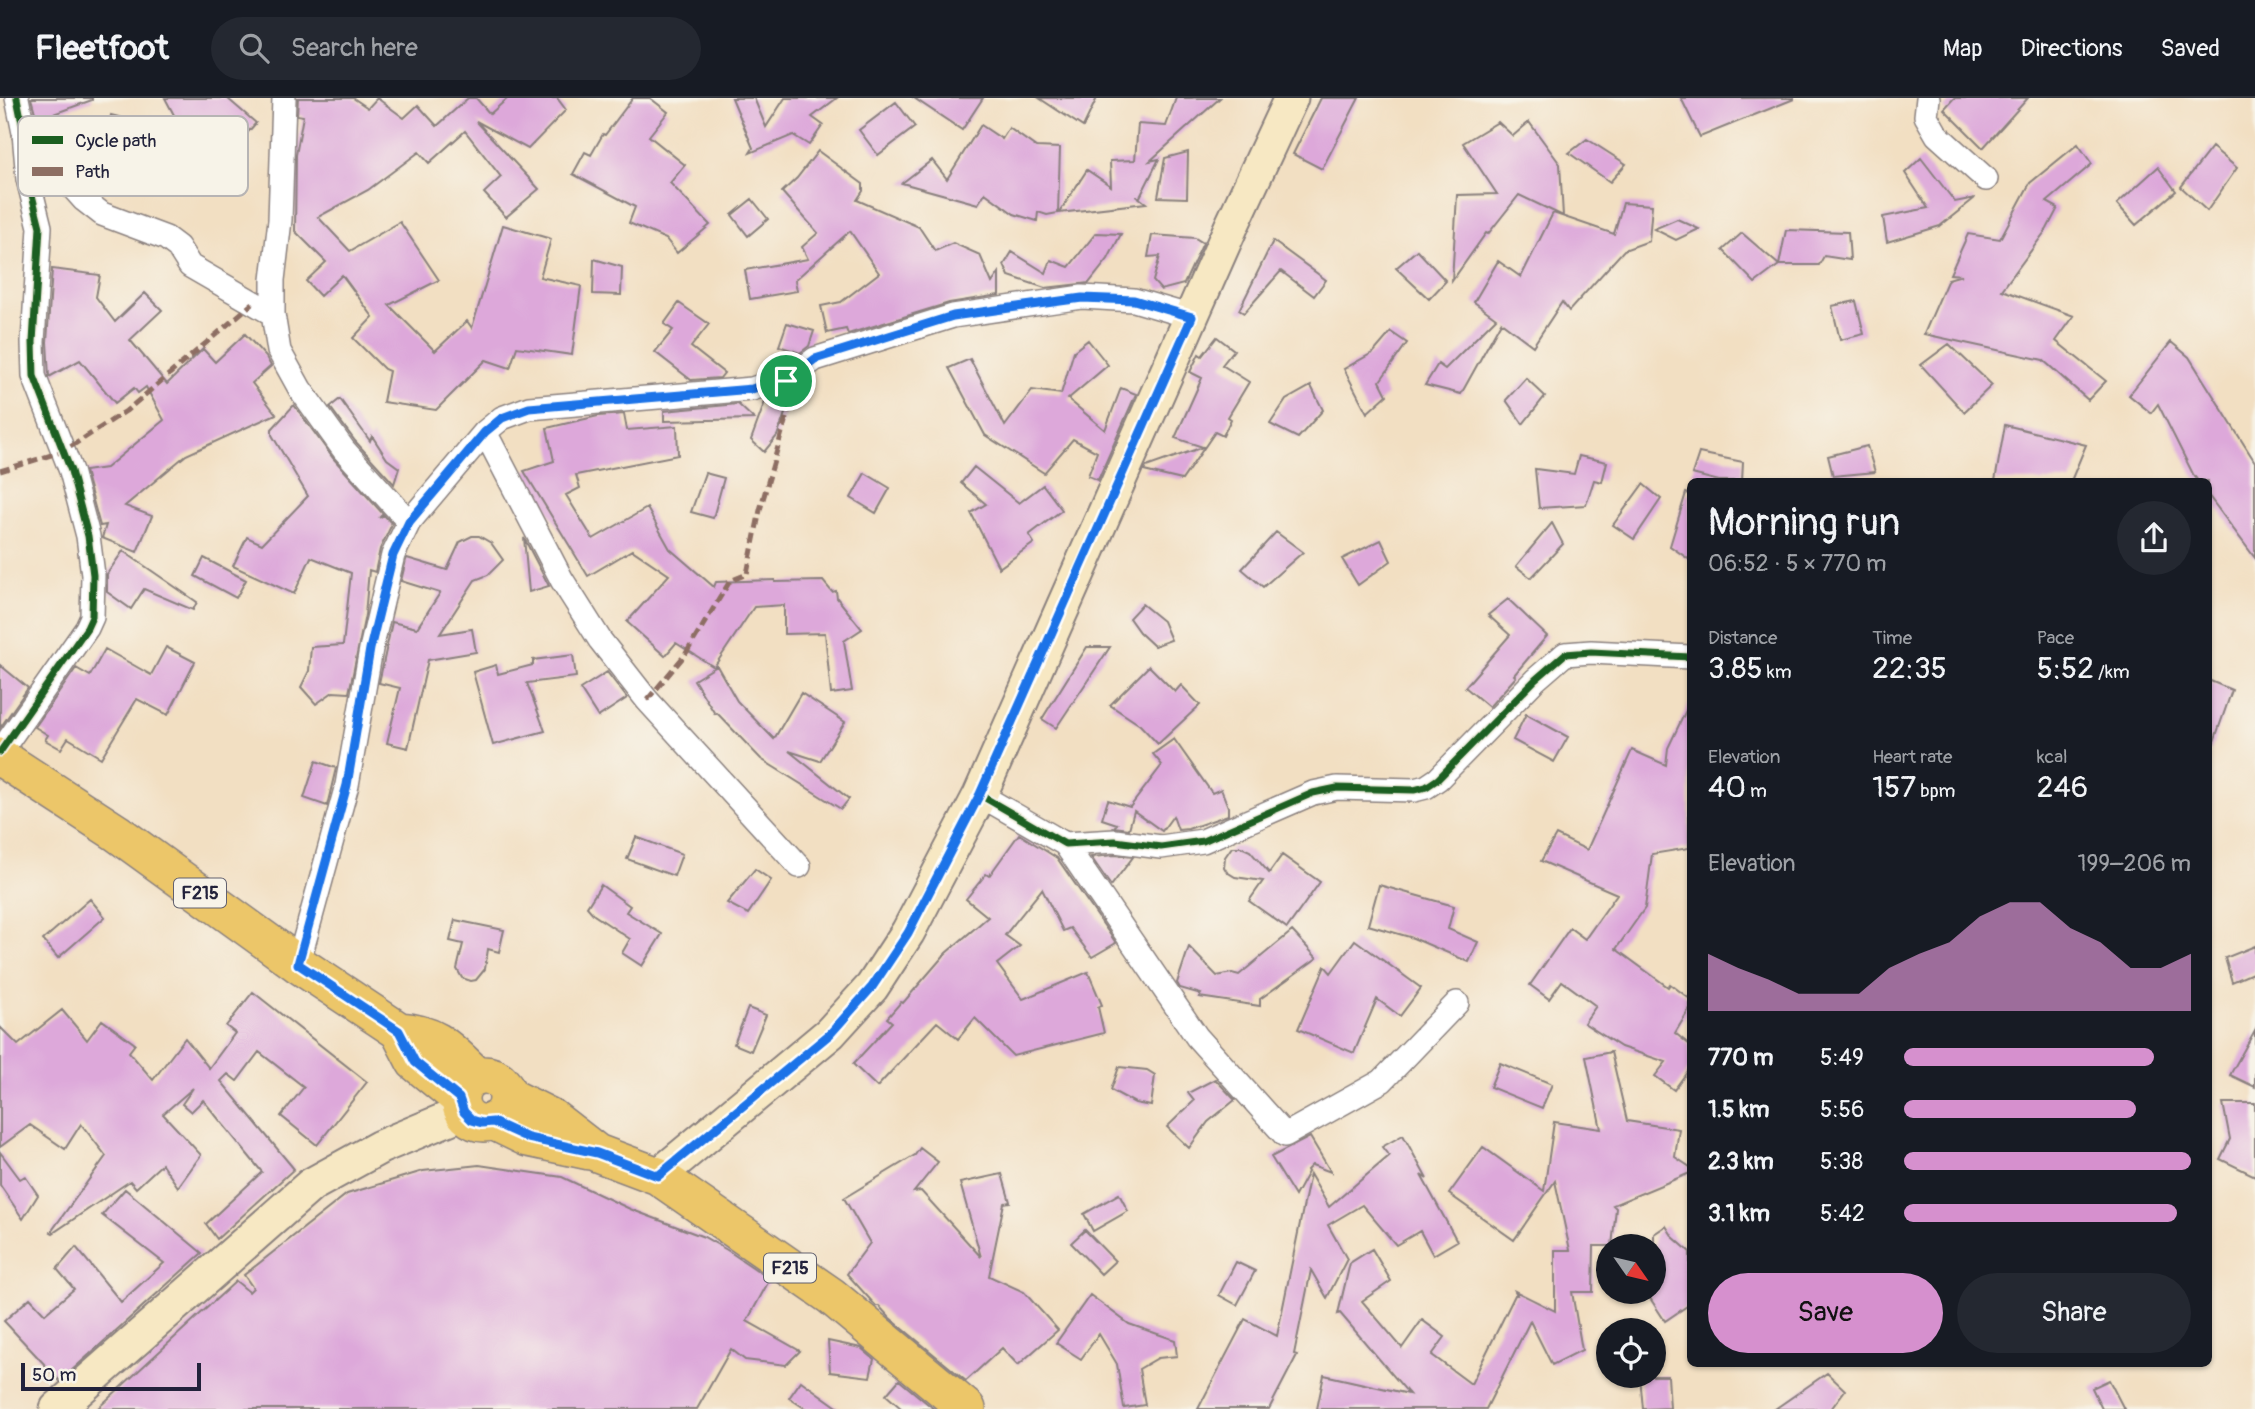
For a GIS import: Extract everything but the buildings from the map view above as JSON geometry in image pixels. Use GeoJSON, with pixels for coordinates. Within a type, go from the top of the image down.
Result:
{"type":"FeatureCollection","features":[{"type":"Feature","properties":{"kind":"main road"},"geometry":{"type":"LineString","coordinates":[[658,1176],[830,1034],[872,987],[908,933],[980,794],[1231,227],[1291,98]]}},
{"type":"Feature","properties":{"kind":"main road","name":"F215"},"geometry":{"type":"LineString","coordinates":[[0,754],[117,833],[298,964],[399,1031],[419,1032],[436,1039],[480,1101],[552,1118],[597,1153],[658,1176],[831,1297],[967,1409]]}},
{"type":"Feature","properties":{"kind":"main road"},"geometry":{"type":"LineString","coordinates":[[57,1409],[311,1185],[380,1147],[480,1101]]}},
{"type":"Feature","properties":{"kind":"street"},"geometry":{"type":"LineString","coordinates":[[17,98],[21,116]]}},
{"type":"Feature","properties":{"kind":"street"},"geometry":{"type":"LineString","coordinates":[[284,98],[280,220],[273,280],[273,314],[279,351],[300,389],[344,450],[409,522]]}},
{"type":"Feature","properties":{"kind":"street"},"geometry":{"type":"LineString","coordinates":[[1928,98],[1926,116],[1937,135],[1986,179]]}},
{"type":"Feature","properties":{"kind":"street"},"geometry":{"type":"LineString","coordinates":[[0,754],[92,617],[93,575],[88,536],[71,471],[34,376],[33,342],[40,227],[32,196]]}},
{"type":"Feature","properties":{"kind":"street"},"geometry":{"type":"LineString","coordinates":[[80,196],[102,214],[166,238],[178,247],[190,266],[273,314]]}},
{"type":"Feature","properties":{"kind":"street"},"geometry":{"type":"LineString","coordinates":[[298,964],[347,785],[370,649],[393,555],[409,522],[485,432],[502,418],[529,408],[752,389],[772,382],[786,381],[815,359],[953,316],[1011,307],[1082,298],[1134,300],[1192,317]]}},
{"type":"Feature","properties":{"kind":"street"},"geometry":{"type":"LineString","coordinates":[[485,432],[556,569],[600,640],[647,700],[799,866]]}},
{"type":"Feature","properties":{"kind":"street"},"geometry":{"type":"LineString","coordinates":[[1065,844],[1115,841],[1161,846],[1203,841],[1313,793],[1337,788],[1414,790],[1426,787],[1438,779],[1564,654],[1591,652],[1687,657]]}},
{"type":"Feature","properties":{"kind":"street"},"geometry":{"type":"LineString","coordinates":[[980,794],[1065,844],[1197,1037],[1285,1135],[1382,1081],[1457,1003]]}},
{"type":"Feature","properties":{"kind":"marked path"},"geometry":{"type":"LineString","coordinates":[[0,471],[64,451],[126,411],[253,303]]}},
{"type":"Feature","properties":{"kind":"marked path"},"geometry":{"type":"LineString","coordinates":[[647,700],[685,655],[730,581],[747,574],[760,510],[792,397],[786,381]]}},
{"type":"Feature","properties":{"kind":"cycle path"},"geometry":{"type":"LineString","coordinates":[[17,98],[21,116]]}},
{"type":"Feature","properties":{"kind":"cycle path"},"geometry":{"type":"LineString","coordinates":[[0,752],[92,617],[93,575],[88,536],[71,471],[34,376],[33,342],[40,227],[32,196]]}},
{"type":"Feature","properties":{"kind":"cycle path"},"geometry":{"type":"LineString","coordinates":[[298,964],[347,785],[371,649],[393,555],[409,522],[485,432],[502,418],[529,408],[752,389],[786,381],[815,359],[953,316],[1082,297],[1134,300],[1192,317]]}},
{"type":"Feature","properties":{"kind":"cycle path"},"geometry":{"type":"LineString","coordinates":[[980,795],[1065,844],[1115,841],[1161,847],[1203,841],[1313,793],[1337,788],[1414,790],[1426,787],[1438,779],[1535,680],[1565,654],[1591,652],[1687,657]]}},
{"type":"Feature","properties":{"kind":"route"},"geometry":{"type":"LineString","coordinates":[[1082,298],[1134,300],[1192,317],[980,794],[908,933],[872,987],[830,1034],[658,1176],[597,1153],[528,1138],[493,1122],[472,1120],[464,1112],[459,1098],[415,1062],[399,1031],[298,964],[347,785],[370,649],[393,555],[409,522],[485,432],[502,418],[529,408],[752,389],[772,382],[786,381],[815,359],[953,316],[1082,298]]}}]}
